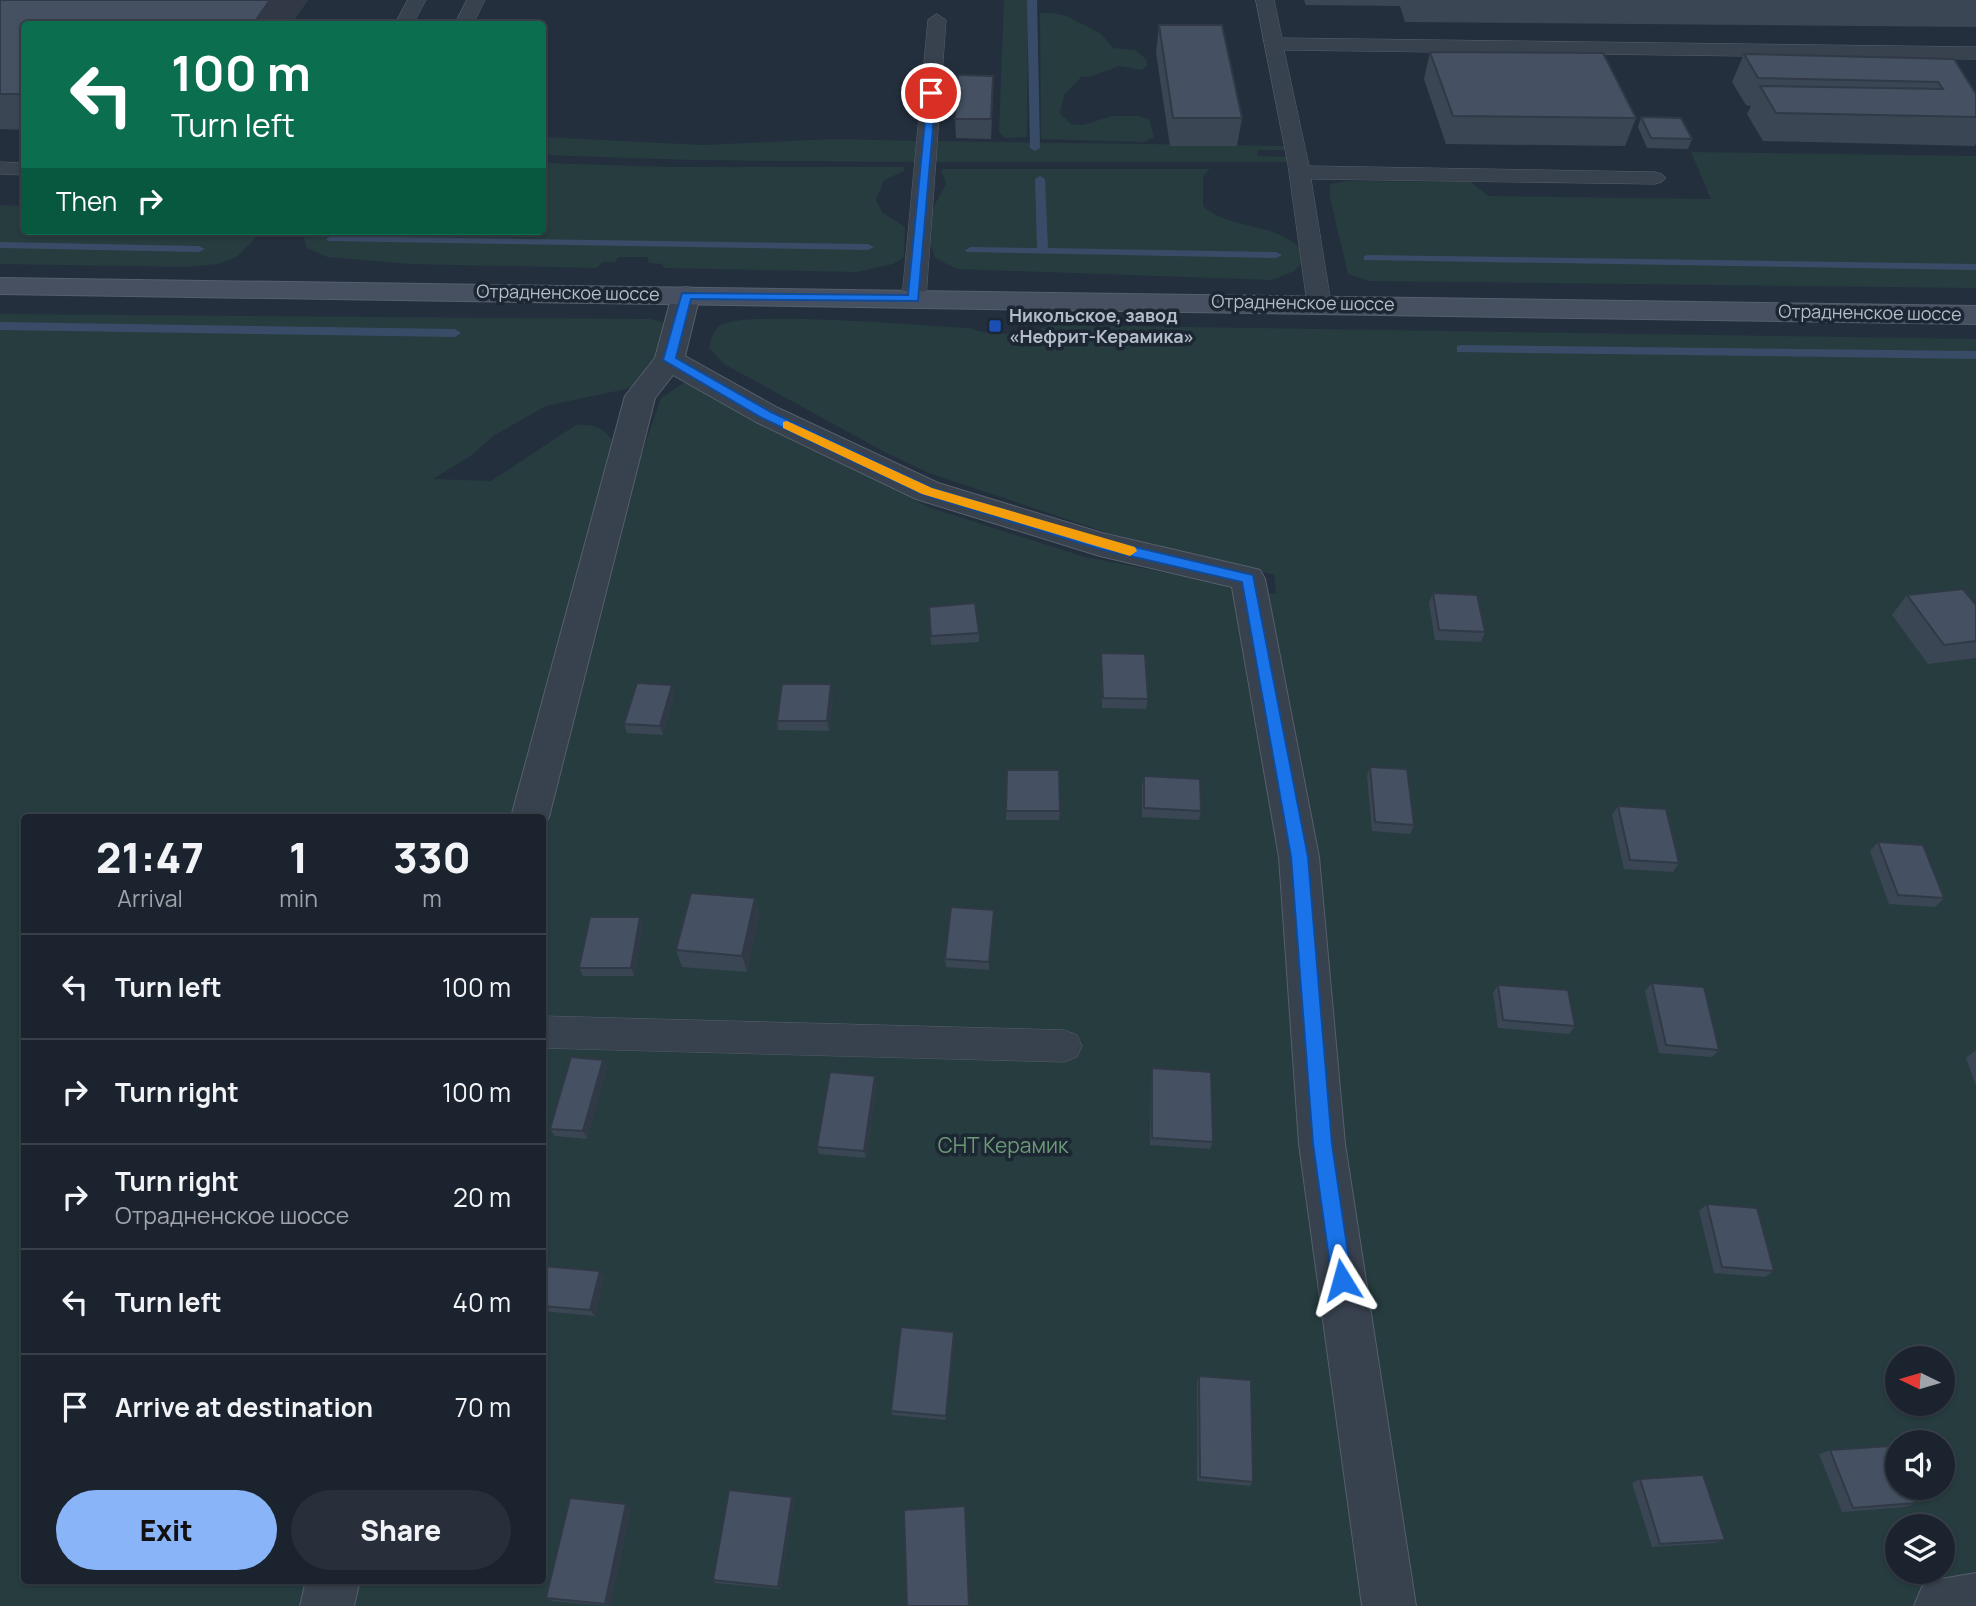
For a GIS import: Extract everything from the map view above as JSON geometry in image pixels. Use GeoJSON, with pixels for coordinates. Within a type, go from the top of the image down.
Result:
{"type":"FeatureCollection","features":[{"type":"Feature","properties":{"kind":"main road","name":"Отрадненское шоссе"},"geometry":{"type":"LineString","coordinates":[[0,286],[1976,314]]}},
{"type":"Feature","properties":{"kind":"street"},"geometry":{"type":"LineString","coordinates":[[531,814],[640,396],[669,360],[686,295]]}},
{"type":"Feature","properties":{"kind":"street"},"geometry":{"type":"LineString","coordinates":[[669,360],[767,415],[927,491],[1100,544],[1248,579],[1299,857],[1322,1144],[1390,1606]]}},
{"type":"Feature","properties":{"kind":"street"},"geometry":{"type":"LineString","coordinates":[[327,1606],[332,1584]]}},
{"type":"Feature","properties":{"kind":"street"},"geometry":{"type":"LineString","coordinates":[[1941,1606],[1976,1600]]}},
{"type":"Feature","properties":{"kind":"lane"},"geometry":{"type":"LineString","coordinates":[[406,21],[417,0]]}},
{"type":"Feature","properties":{"kind":"lane"},"geometry":{"type":"LineString","coordinates":[[466,21],[476,0]]}},
{"type":"Feature","properties":{"kind":"lane"},"geometry":{"type":"LineString","coordinates":[[1265,0],[1299,172],[1319,303]]}},
{"type":"Feature","properties":{"kind":"lane"},"geometry":{"type":"LineString","coordinates":[[914,298],[937,20]]}},
{"type":"Feature","properties":{"kind":"lane"},"geometry":{"type":"LineString","coordinates":[[1273,44],[1976,53]]}},
{"type":"Feature","properties":{"kind":"lane"},"geometry":{"type":"LineString","coordinates":[[0,168],[21,169]]}},
{"type":"Feature","properties":{"kind":"lane"},"geometry":{"type":"LineString","coordinates":[[1299,172],[1655,178]]}},
{"type":"Feature","properties":{"kind":"lane"},"geometry":{"type":"LineString","coordinates":[[546,1032],[1064,1045]]}},
{"type":"Feature","properties":{"kind":"green space"},"geometry":{"type":"Polygon","coordinates":[[[1004,0],[1028,0],[1027,137],[1004,138],[999,131],[1004,0]]]}},
{"type":"Feature","properties":{"kind":"green space"},"geometry":{"type":"Polygon","coordinates":[[[1040,13],[1066,16],[1100,33],[1113,48],[1135,50],[1146,59],[1147,65],[1142,70],[1119,66],[1093,76],[1081,77],[1064,95],[1060,113],[1071,124],[1083,125],[1112,116],[1149,119],[1154,137],[1144,142],[1041,139],[1040,13]]]}},
{"type":"Feature","properties":{"kind":"green space"},"geometry":{"type":"Polygon","coordinates":[[[546,137],[703,145],[835,139],[919,141],[916,162],[692,160],[546,155],[546,137]]]}},
{"type":"Feature","properties":{"kind":"green space"},"geometry":{"type":"Polygon","coordinates":[[[934,141],[1287,146],[1287,150],[1257,150],[1258,156],[1291,157],[1286,162],[932,162],[934,141]]]}},
{"type":"Feature","properties":{"kind":"green space"},"geometry":{"type":"Polygon","coordinates":[[[1691,152],[1976,156],[1976,288],[1369,281],[1348,274],[1330,198],[1330,184],[1346,181],[1471,182],[1488,196],[1711,199],[1691,152]]]}},
{"type":"Feature","properties":{"kind":"green space"},"geometry":{"type":"Polygon","coordinates":[[[546,163],[672,167],[905,167],[904,171],[884,180],[876,200],[882,212],[905,227],[904,257],[893,264],[857,272],[665,268],[662,264],[649,263],[647,257],[618,257],[615,262],[602,262],[597,268],[410,264],[327,257],[307,248],[304,239],[306,235],[546,235],[546,163]]]}},
{"type":"Feature","properties":{"kind":"green space"},"geometry":{"type":"Polygon","coordinates":[[[941,169],[1210,169],[1203,176],[1203,206],[1214,214],[1267,230],[1292,241],[1303,251],[1304,261],[1294,271],[1272,280],[957,269],[935,258],[924,224],[946,184],[941,169]]]}},
{"type":"Feature","properties":{"kind":"green space"},"geometry":{"type":"Polygon","coordinates":[[[0,205],[21,206],[21,235],[258,235],[237,257],[218,264],[186,267],[0,264],[0,205]]]}},
{"type":"Feature","properties":{"kind":"green space","name":"СНТ Керамик"},"geometry":{"type":"Polygon","coordinates":[[[0,314],[650,319],[674,325],[648,376],[626,389],[546,406],[493,436],[472,455],[433,479],[491,481],[576,425],[597,427],[609,436],[612,440],[608,460],[639,461],[661,398],[687,381],[789,437],[928,507],[1085,557],[1276,594],[1274,575],[1105,532],[929,473],[888,454],[724,364],[709,348],[712,335],[721,325],[737,321],[799,319],[969,328],[998,333],[1021,333],[1049,325],[1976,339],[1976,1606],[0,1606],[0,314]]]}},
{"type":"Feature","properties":{"kind":"building"},"geometry":{"type":"Polygon","coordinates":[[[0,0],[270,0],[255,21],[21,21],[21,94],[0,94],[0,0]]]}},
{"type":"Feature","properties":{"kind":"building"},"geometry":{"type":"Polygon","coordinates":[[[1159,25],[1222,25],[1242,118],[1173,118],[1159,25]]]}},
{"type":"Feature","properties":{"kind":"building"},"geometry":{"type":"Polygon","coordinates":[[[1430,52],[1603,53],[1636,118],[1453,116],[1430,52]]]}},
{"type":"Feature","properties":{"kind":"building"},"geometry":{"type":"Polygon","coordinates":[[[1744,54],[1954,59],[1976,94],[1976,117],[1776,113],[1760,86],[1943,89],[1938,82],[1758,78],[1744,54]]]}},
{"type":"Feature","properties":{"kind":"building"},"geometry":{"type":"Polygon","coordinates":[[[958,75],[993,76],[991,119],[955,119],[958,75]]]}},
{"type":"Feature","properties":{"kind":"building"},"geometry":{"type":"Polygon","coordinates":[[[1641,117],[1681,118],[1692,139],[1651,138],[1641,117]]]}},
{"type":"Feature","properties":{"kind":"building"},"geometry":{"type":"Polygon","coordinates":[[[1963,589],[1976,605],[1976,641],[1944,645],[1907,595],[1963,589]]]}},
{"type":"Feature","properties":{"kind":"building"},"geometry":{"type":"Polygon","coordinates":[[[1433,593],[1477,595],[1485,632],[1439,630],[1433,593]]]}},
{"type":"Feature","properties":{"kind":"building"},"geometry":{"type":"Polygon","coordinates":[[[975,603],[979,633],[931,636],[929,607],[975,603]]]}},
{"type":"Feature","properties":{"kind":"building"},"geometry":{"type":"Polygon","coordinates":[[[1101,653],[1145,654],[1148,699],[1103,698],[1101,653]]]}},
{"type":"Feature","properties":{"kind":"building"},"geometry":{"type":"Polygon","coordinates":[[[637,683],[672,685],[660,726],[624,724],[637,683]]]}},
{"type":"Feature","properties":{"kind":"building"},"geometry":{"type":"Polygon","coordinates":[[[782,684],[831,684],[827,721],[777,721],[782,684]]]}},
{"type":"Feature","properties":{"kind":"building"},"geometry":{"type":"Polygon","coordinates":[[[1370,767],[1407,769],[1414,825],[1375,822],[1370,767]]]}},
{"type":"Feature","properties":{"kind":"building"},"geometry":{"type":"Polygon","coordinates":[[[1007,770],[1059,770],[1060,811],[1006,811],[1007,770]]]}},
{"type":"Feature","properties":{"kind":"building"},"geometry":{"type":"Polygon","coordinates":[[[1144,776],[1200,779],[1201,811],[1144,808],[1144,776]]]}},
{"type":"Feature","properties":{"kind":"building"},"geometry":{"type":"Polygon","coordinates":[[[1618,806],[1666,809],[1679,863],[1630,860],[1618,806]]]}},
{"type":"Feature","properties":{"kind":"building"},"geometry":{"type":"Polygon","coordinates":[[[1878,842],[1923,845],[1944,898],[1898,895],[1878,842]]]}},
{"type":"Feature","properties":{"kind":"building"},"geometry":{"type":"Polygon","coordinates":[[[691,893],[755,898],[742,956],[676,950],[691,893]]]}},
{"type":"Feature","properties":{"kind":"building"},"geometry":{"type":"Polygon","coordinates":[[[951,907],[994,910],[989,962],[945,959],[951,907]]]}},
{"type":"Feature","properties":{"kind":"building"},"geometry":{"type":"Polygon","coordinates":[[[590,917],[640,917],[631,968],[579,968],[590,917]]]}},
{"type":"Feature","properties":{"kind":"building"},"geometry":{"type":"Polygon","coordinates":[[[1652,983],[1704,987],[1719,1050],[1666,1045],[1652,983]]]}},
{"type":"Feature","properties":{"kind":"building"},"geometry":{"type":"Polygon","coordinates":[[[1498,985],[1568,990],[1575,1026],[1503,1020],[1498,985]]]}},
{"type":"Feature","properties":{"kind":"building"},"geometry":{"type":"Polygon","coordinates":[[[571,1057],[603,1060],[583,1131],[550,1129],[571,1057]]]}},
{"type":"Feature","properties":{"kind":"building"},"geometry":{"type":"Polygon","coordinates":[[[1152,1068],[1211,1072],[1213,1142],[1152,1138],[1152,1068]]]}},
{"type":"Feature","properties":{"kind":"building"},"geometry":{"type":"Polygon","coordinates":[[[830,1072],[875,1076],[864,1151],[817,1147],[830,1072]]]}},
{"type":"Feature","properties":{"kind":"building"},"geometry":{"type":"Polygon","coordinates":[[[1707,1204],[1757,1208],[1774,1271],[1722,1267],[1707,1204]]]}},
{"type":"Feature","properties":{"kind":"building"},"geometry":{"type":"Polygon","coordinates":[[[546,1266],[600,1271],[590,1310],[546,1306],[546,1266]]]}},
{"type":"Feature","properties":{"kind":"building"},"geometry":{"type":"Polygon","coordinates":[[[901,1327],[954,1332],[946,1416],[891,1411],[901,1327]]]}},
{"type":"Feature","properties":{"kind":"building"},"geometry":{"type":"Polygon","coordinates":[[[1199,1376],[1251,1380],[1253,1482],[1200,1477],[1199,1376]]]}},
{"type":"Feature","properties":{"kind":"building"},"geometry":{"type":"Polygon","coordinates":[[[1885,1446],[1885,1500],[1915,1500],[1916,1503],[1853,1508],[1830,1450],[1885,1446]]]}},
{"type":"Feature","properties":{"kind":"building"},"geometry":{"type":"Polygon","coordinates":[[[1703,1475],[1725,1540],[1660,1544],[1640,1479],[1703,1475]]]}},
{"type":"Feature","properties":{"kind":"building"},"geometry":{"type":"Polygon","coordinates":[[[729,1490],[792,1497],[778,1587],[713,1580],[729,1490]]]}},
{"type":"Feature","properties":{"kind":"building"},"geometry":{"type":"Polygon","coordinates":[[[570,1498],[626,1504],[605,1604],[546,1598],[570,1498]]]}},
{"type":"Feature","properties":{"kind":"building"},"geometry":{"type":"Polygon","coordinates":[[[965,1506],[969,1606],[907,1606],[904,1510],[965,1506]]]}},
{"type":"Feature","properties":{"kind":"waterway"},"geometry":{"type":"LineString","coordinates":[[1032,0],[1035,148]]}},
{"type":"Feature","properties":{"kind":"waterway"},"geometry":{"type":"LineString","coordinates":[[1040,179],[1043,251]]}},
{"type":"Feature","properties":{"kind":"waterway"},"geometry":{"type":"LineString","coordinates":[[332,239],[868,247]]}},
{"type":"Feature","properties":{"kind":"waterway"},"geometry":{"type":"LineString","coordinates":[[0,245],[199,249]]}},
{"type":"Feature","properties":{"kind":"waterway"},"geometry":{"type":"LineString","coordinates":[[971,250],[1043,251]]}},
{"type":"Feature","properties":{"kind":"waterway"},"geometry":{"type":"LineString","coordinates":[[1043,251],[1276,255]]}},
{"type":"Feature","properties":{"kind":"waterway"},"geometry":{"type":"LineString","coordinates":[[1368,258],[1976,267]]}},
{"type":"Feature","properties":{"kind":"waterway"},"geometry":{"type":"LineString","coordinates":[[0,326],[455,333]]}},
{"type":"Feature","properties":{"kind":"waterway"},"geometry":{"type":"LineString","coordinates":[[1461,349],[1976,355]]}},
{"type":"Feature","properties":{"kind":"slow traffic"},"geometry":{"type":"LineString","coordinates":[[787,425],[927,491],[1130,551]]}},
{"type":"Feature","properties":{"kind":"place","name":"Никольское, завод «Нефрит-Керамика»"},"geometry":{"type":"Point","coordinates":[995,326]}},
{"type":"Feature","properties":{"kind":"route"},"geometry":{"type":"LineString","coordinates":[[931,93],[914,298],[686,295],[669,360],[767,415],[850,457],[927,491],[1100,544],[1248,579],[1299,857],[1322,1144],[1342,1280]]}}]}
